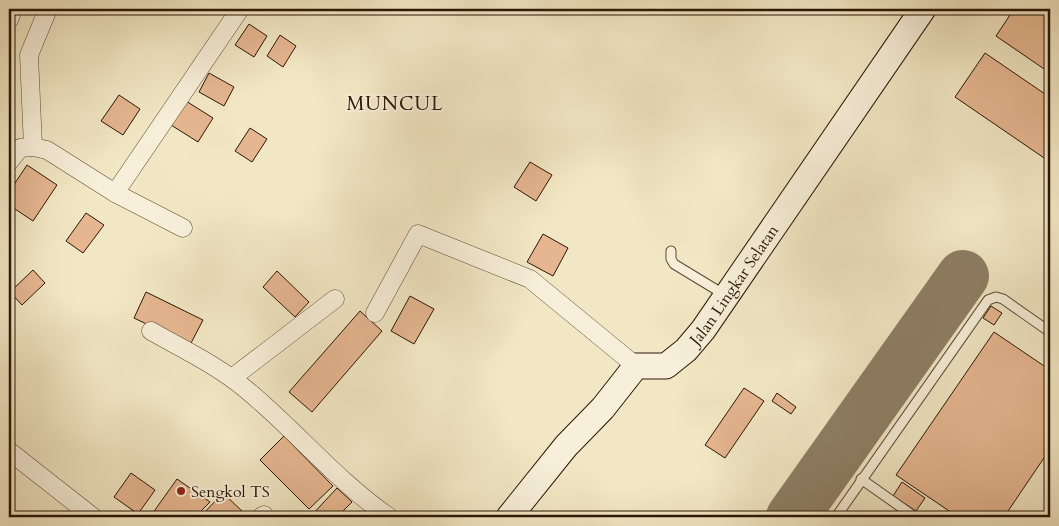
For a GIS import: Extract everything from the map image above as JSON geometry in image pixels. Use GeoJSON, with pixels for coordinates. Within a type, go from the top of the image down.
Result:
{"type":"FeatureCollection","features":[{"type":"Feature","properties":{"kind":"main road","name":"Jalan Lingkar Selatan"},"geometry":{"type":"LineString","coordinates":[[636,366],[666,366],[686,350],[703,330],[923,9]]}},
{"type":"Feature","properties":{"kind":"main road"},"geometry":{"type":"LineString","coordinates":[[509,517],[566,446],[603,408],[636,366]]}},
{"type":"Feature","properties":{"kind":"street"},"geometry":{"type":"LineString","coordinates":[[9,20],[14,9]]}},
{"type":"Feature","properties":{"kind":"street"},"geometry":{"type":"LineString","coordinates":[[33,147],[29,55],[48,9]]}},
{"type":"Feature","properties":{"kind":"street"},"geometry":{"type":"LineString","coordinates":[[114,193],[240,9]]}},
{"type":"Feature","properties":{"kind":"street"},"geometry":{"type":"LineString","coordinates":[[9,162],[20,148],[33,147],[47,150],[114,193],[183,228]]}},
{"type":"Feature","properties":{"kind":"street"},"geometry":{"type":"LineString","coordinates":[[374,314],[418,234],[530,279],[636,366]]}},
{"type":"Feature","properties":{"kind":"street"},"geometry":{"type":"LineString","coordinates":[[232,378],[335,299]]}},
{"type":"Feature","properties":{"kind":"street"},"geometry":{"type":"LineString","coordinates":[[151,331],[232,378],[290,428],[349,487],[389,517]]}},
{"type":"Feature","properties":{"kind":"street"},"geometry":{"type":"LineString","coordinates":[[9,451],[93,517]]}},
{"type":"Feature","properties":{"kind":"lane"},"geometry":{"type":"LineString","coordinates":[[671,251],[671,259],[674,264],[727,296]]}},
{"type":"Feature","properties":{"kind":"lane"},"geometry":{"type":"LineString","coordinates":[[836,517],[988,300],[996,297],[1003,299],[1050,332]]}},
{"type":"Feature","properties":{"kind":"lane"},"geometry":{"type":"LineString","coordinates":[[861,479],[915,517]]}},
{"type":"Feature","properties":{"kind":"building"},"geometry":{"type":"Polygon","coordinates":[[[258,9],[272,9],[267,15],[258,9]]]}},
{"type":"Feature","properties":{"kind":"building"},"geometry":{"type":"Polygon","coordinates":[[[1014,9],[1050,9],[1050,73],[996,36],[1014,9]]]}},
{"type":"Feature","properties":{"kind":"building"},"geometry":{"type":"Polygon","coordinates":[[[249,24],[267,36],[254,57],[235,45],[249,24]]]}},
{"type":"Feature","properties":{"kind":"building"},"geometry":{"type":"Polygon","coordinates":[[[280,35],[296,46],[283,67],[267,56],[280,35]]]}},
{"type":"Feature","properties":{"kind":"building"},"geometry":{"type":"Polygon","coordinates":[[[985,53],[1045,94],[1050,88],[1050,162],[955,97],[985,53]]]}},
{"type":"Feature","properties":{"kind":"building"},"geometry":{"type":"Polygon","coordinates":[[[209,73],[234,87],[224,106],[199,92],[209,73]]]}},
{"type":"Feature","properties":{"kind":"building"},"geometry":{"type":"Polygon","coordinates":[[[119,95],[140,109],[123,135],[101,121],[119,95]]]}},
{"type":"Feature","properties":{"kind":"building"},"geometry":{"type":"Polygon","coordinates":[[[186,101],[213,118],[198,142],[171,125],[186,101]]]}},
{"type":"Feature","properties":{"kind":"building"},"geometry":{"type":"Polygon","coordinates":[[[250,128],[267,139],[252,162],[235,151],[250,128]]]}},
{"type":"Feature","properties":{"kind":"building"},"geometry":{"type":"Polygon","coordinates":[[[530,162],[552,175],[536,201],[514,187],[530,162]]]}},
{"type":"Feature","properties":{"kind":"building"},"geometry":{"type":"Polygon","coordinates":[[[27,165],[57,185],[33,221],[9,205],[9,192],[27,165]]]}},
{"type":"Feature","properties":{"kind":"building"},"geometry":{"type":"Polygon","coordinates":[[[86,213],[104,225],[83,253],[66,241],[86,213]]]}},
{"type":"Feature","properties":{"kind":"building"},"geometry":{"type":"Polygon","coordinates":[[[543,234],[568,248],[553,276],[527,262],[543,234]]]}},
{"type":"Feature","properties":{"kind":"building"},"geometry":{"type":"Polygon","coordinates":[[[33,270],[45,283],[22,305],[10,292],[33,270]]]}},
{"type":"Feature","properties":{"kind":"building"},"geometry":{"type":"Polygon","coordinates":[[[277,271],[309,302],[295,317],[263,287],[277,271]]]}},
{"type":"Feature","properties":{"kind":"building"},"geometry":{"type":"Polygon","coordinates":[[[146,292],[203,320],[190,345],[134,318],[146,292]]]}},
{"type":"Feature","properties":{"kind":"building"},"geometry":{"type":"Polygon","coordinates":[[[410,296],[434,309],[414,344],[391,331],[410,296]]]}},
{"type":"Feature","properties":{"kind":"building"},"geometry":{"type":"Polygon","coordinates":[[[991,306],[1002,313],[994,325],[983,318],[991,306]]]}},
{"type":"Feature","properties":{"kind":"building"},"geometry":{"type":"Polygon","coordinates":[[[360,311],[382,331],[312,412],[289,392],[360,311]]]}},
{"type":"Feature","properties":{"kind":"building"},"geometry":{"type":"Polygon","coordinates":[[[994,332],[1050,370],[1050,449],[1004,517],[958,517],[896,475],[994,332]]]}},
{"type":"Feature","properties":{"kind":"building"},"geometry":{"type":"Polygon","coordinates":[[[744,388],[764,401],[725,458],[705,445],[744,388]]]}},
{"type":"Feature","properties":{"kind":"building"},"geometry":{"type":"Polygon","coordinates":[[[777,393],[796,407],[791,414],[772,401],[777,393]]]}},
{"type":"Feature","properties":{"kind":"building"},"geometry":{"type":"Polygon","coordinates":[[[284,436],[333,486],[309,509],[260,460],[284,436]]]}},
{"type":"Feature","properties":{"kind":"building"},"geometry":{"type":"Polygon","coordinates":[[[131,473],[155,490],[138,514],[114,497],[131,473]]]}},
{"type":"Feature","properties":{"kind":"building","name":"Sengkol TS"},"geometry":{"type":"Polygon","coordinates":[[[177,479],[210,502],[195,517],[150,517],[177,479]]]}},
{"type":"Feature","properties":{"kind":"building"},"geometry":{"type":"Polygon","coordinates":[[[902,482],[925,498],[916,511],[893,496],[902,482]]]}},
{"type":"Feature","properties":{"kind":"building"},"geometry":{"type":"Polygon","coordinates":[[[337,488],[352,502],[337,517],[310,517],[337,488]]]}},
{"type":"Feature","properties":{"kind":"building"},"geometry":{"type":"Polygon","coordinates":[[[223,493],[243,512],[239,517],[200,517],[223,493]]]}},
{"type":"Feature","properties":{"kind":"taxiway"},"geometry":{"type":"LineString","coordinates":[[792,517],[963,276]]}},
{"type":"Feature","properties":{"kind":"place","name":"Sengkol TS"},"geometry":{"type":"Point","coordinates":[181,491]}},
{"type":"Feature","properties":{"kind":"district","name":"MUNCUL"},"geometry":{"type":"Point","coordinates":[395,103]}}]}
